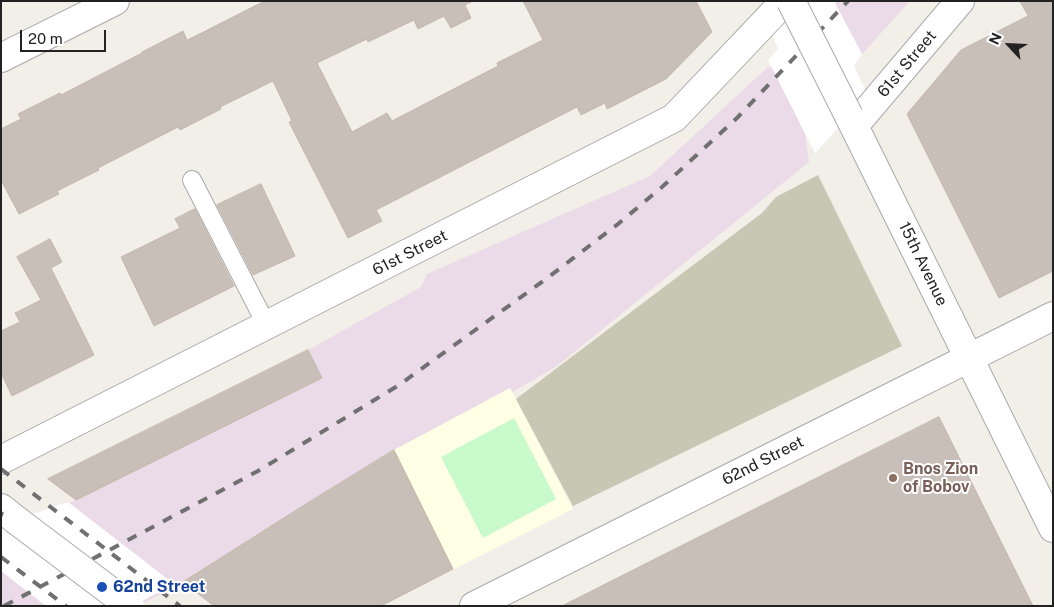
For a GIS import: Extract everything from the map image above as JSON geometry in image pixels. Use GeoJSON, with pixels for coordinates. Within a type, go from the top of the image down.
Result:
{"type":"FeatureCollection","features":[{"type":"Feature","properties":{"kind":"street"},"geometry":{"type":"LineString","coordinates":[[1,58],[115,1]]}},
{"type":"Feature","properties":{"kind":"street","name":"61st Street"},"geometry":{"type":"LineString","coordinates":[[1,460],[674,118],[785,1]]}},
{"type":"Feature","properties":{"kind":"street","name":"15th Avenue"},"geometry":{"type":"LineString","coordinates":[[791,1],[1053,528]]}},
{"type":"Feature","properties":{"kind":"street","name":"61st Street"},"geometry":{"type":"LineString","coordinates":[[852,121],[960,1]]}},
{"type":"Feature","properties":{"kind":"street","name":"62nd Street"},"geometry":{"type":"LineString","coordinates":[[474,606],[1053,316]]}},
{"type":"Feature","properties":{"kind":"street"},"geometry":{"type":"LineString","coordinates":[[9,514],[130,606]]}},
{"type":"Feature","properties":{"kind":"lane"},"geometry":{"type":"LineString","coordinates":[[192,180],[267,326]]}},
{"type":"Feature","properties":{"kind":"shaded area"},"geometry":{"type":"Polygon","coordinates":[[[836,1],[910,1],[799,122],[805,133],[809,162],[557,366],[516,390],[394,450],[183,582],[138,606],[1,606],[1,531],[76,500],[321,378],[308,350],[421,287],[427,274],[650,176],[768,67],[772,68],[836,1]]]}},
{"type":"Feature","properties":{"kind":"shaded area"},"geometry":{"type":"Polygon","coordinates":[[[818,175],[902,346],[573,506],[516,399],[762,213],[776,197],[818,175]]]}},
{"type":"Feature","properties":{"kind":"shaded area"},"geometry":{"type":"Polygon","coordinates":[[[510,388],[573,509],[381,606],[214,606],[183,582],[394,450],[510,388]]]}},
{"type":"Feature","properties":{"kind":"green space"},"geometry":{"type":"Polygon","coordinates":[[[514,418],[556,499],[483,538],[441,457],[514,418]]]}},
{"type":"Feature","properties":{"kind":"pier"},"geometry":{"type":"Polygon","coordinates":[[[790,1],[834,1],[862,54],[854,66],[868,96],[815,153],[768,60],[778,49],[768,25],[790,1]]]}},
{"type":"Feature","properties":{"kind":"pier"},"geometry":{"type":"Polygon","coordinates":[[[68,502],[174,584],[133,606],[46,606],[1,571],[1,525],[68,502]]]}},
{"type":"Feature","properties":{"kind":"building"},"geometry":{"type":"Polygon","coordinates":[[[265,1],[473,1],[465,5],[471,18],[451,28],[444,16],[418,29],[414,20],[368,42],[367,39],[317,63],[352,132],[387,113],[392,121],[498,66],[497,63],[543,40],[523,1],[696,1],[712,32],[666,79],[607,109],[605,103],[581,115],[577,107],[376,210],[382,221],[348,238],[289,122],[292,121],[273,81],[220,107],[221,109],[180,130],[178,127],[98,168],[99,170],[57,191],[59,194],[19,214],[1,180],[1,129],[21,119],[18,114],[60,93],[61,95],[183,31],[187,40],[265,1]]]}},
{"type":"Feature","properties":{"kind":"building"},"geometry":{"type":"Polygon","coordinates":[[[1020,1],[1053,1],[1053,271],[999,298],[907,114],[961,50],[1028,16],[1020,1]]]}},
{"type":"Feature","properties":{"kind":"building"},"geometry":{"type":"Polygon","coordinates":[[[261,184],[295,256],[253,275],[217,205],[261,184]]]}},
{"type":"Feature","properties":{"kind":"building"},"geometry":{"type":"Polygon","coordinates":[[[195,209],[234,286],[154,326],[121,257],[180,228],[175,219],[195,209]]]}},
{"type":"Feature","properties":{"kind":"building"},"geometry":{"type":"Polygon","coordinates":[[[50,239],[62,262],[51,268],[94,355],[12,396],[1,373],[1,331],[20,322],[15,313],[41,300],[17,257],[50,239]]]}},
{"type":"Feature","properties":{"kind":"building"},"geometry":{"type":"Polygon","coordinates":[[[308,350],[322,378],[76,500],[48,479],[308,350]]]}},
{"type":"Feature","properties":{"kind":"building","name":"Bnos Zion of Bobov"},"geometry":{"type":"Polygon","coordinates":[[[939,417],[1033,606],[562,606],[647,563],[939,417]]]}},
{"type":"Feature","properties":{"kind":"building"},"geometry":{"type":"Polygon","coordinates":[[[394,450],[453,569],[381,606],[214,606],[183,582],[290,514],[394,450]]]}},
{"type":"Feature","properties":{"kind":"railway"},"geometry":{"type":"LineString","coordinates":[[4,606],[258,471],[399,385],[546,279],[618,224],[662,187],[738,117],[848,1]]}},
{"type":"Feature","properties":{"kind":"railway"},"geometry":{"type":"LineString","coordinates":[[1,469],[180,606]]}},
{"type":"Feature","properties":{"kind":"railway"},"geometry":{"type":"LineString","coordinates":[[1,513],[123,606]]}},
{"type":"Feature","properties":{"kind":"railway"},"geometry":{"type":"LineString","coordinates":[[1,557],[66,606]]}},
{"type":"Feature","properties":{"kind":"place","name":"Bnos Zion of Bobov"},"geometry":{"type":"Point","coordinates":[893,478]}},
{"type":"Feature","properties":{"kind":"place","name":"62nd Street"},"geometry":{"type":"Point","coordinates":[102,587]}}]}
